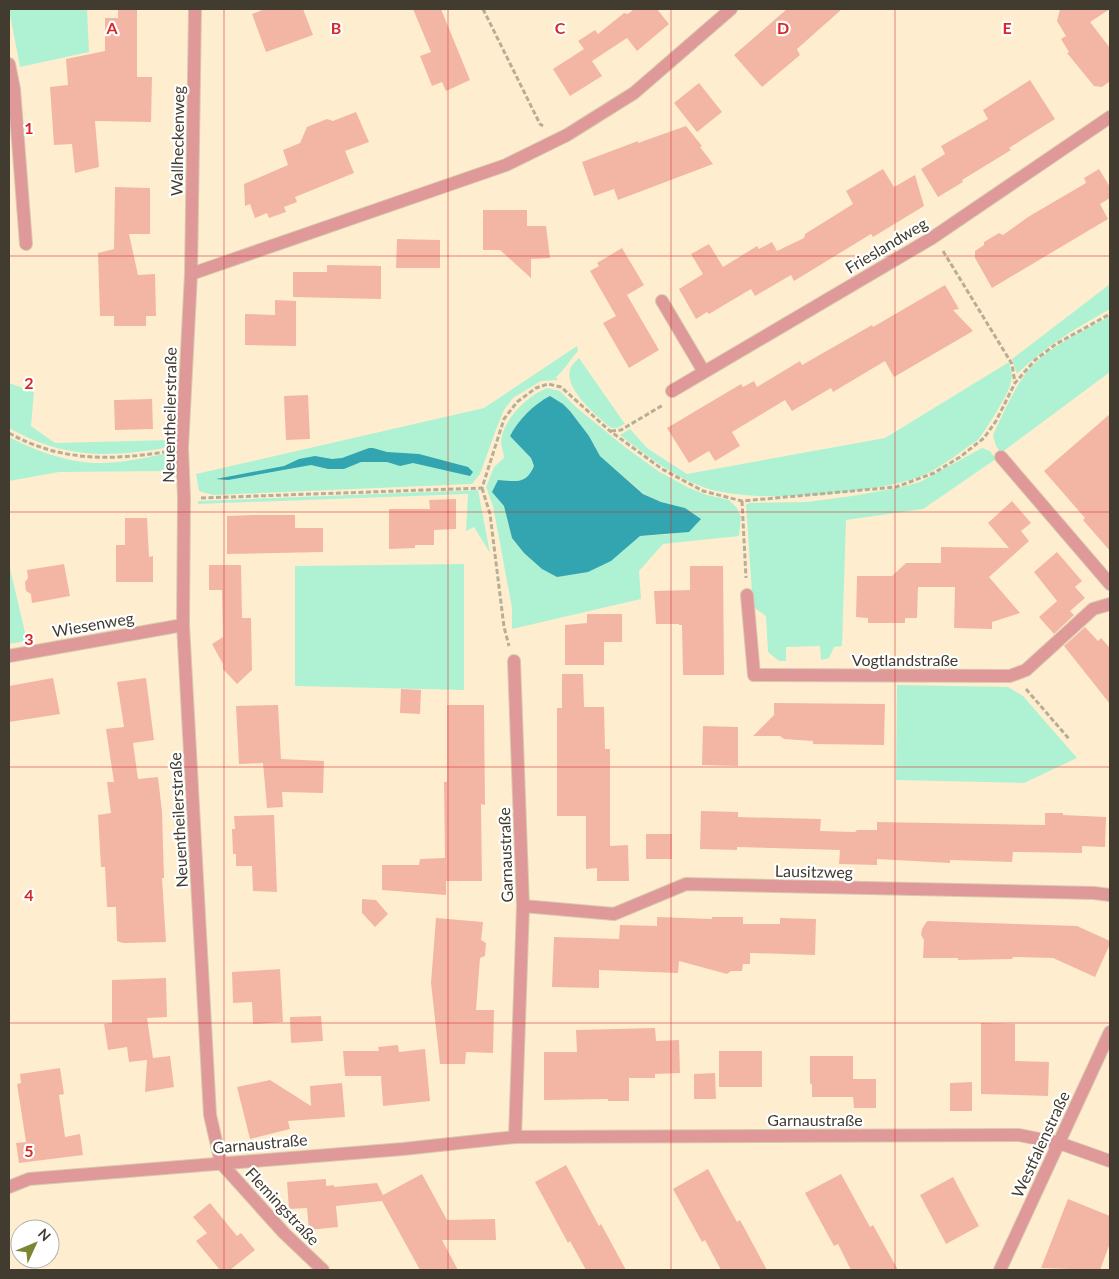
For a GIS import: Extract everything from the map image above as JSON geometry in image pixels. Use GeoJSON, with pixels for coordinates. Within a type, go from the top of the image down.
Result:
{"type":"FeatureCollection","features":[{"type":"Feature","properties":{"kind":"street","name":"Wallheckenweg"},"geometry":{"type":"LineString","coordinates":[[191,274],[195,9]]}},
{"type":"Feature","properties":{"kind":"street"},"geometry":{"type":"LineString","coordinates":[[191,274],[506,165],[567,135],[634,93],[731,9]]}},
{"type":"Feature","properties":{"kind":"street"},"geometry":{"type":"LineString","coordinates":[[9,64],[14,89],[26,244]]}},
{"type":"Feature","properties":{"kind":"street","name":"Frieslandweg"},"geometry":{"type":"LineString","coordinates":[[672,391],[932,238],[1110,117]]}},
{"type":"Feature","properties":{"kind":"street","name":"Neuentheilerstraße"},"geometry":{"type":"LineString","coordinates":[[191,274],[182,448],[184,625],[210,1115],[220,1163]]}},
{"type":"Feature","properties":{"kind":"street"},"geometry":{"type":"LineString","coordinates":[[662,302],[704,372]]}},
{"type":"Feature","properties":{"kind":"street"},"geometry":{"type":"LineString","coordinates":[[1001,457],[1110,584]]}},
{"type":"Feature","properties":{"kind":"street","name":"Vogtlandstraße"},"geometry":{"type":"LineString","coordinates":[[747,595],[754,675],[1014,674]]}},
{"type":"Feature","properties":{"kind":"street"},"geometry":{"type":"LineString","coordinates":[[1014,674],[1026,670],[1093,609],[1110,604]]}},
{"type":"Feature","properties":{"kind":"street","name":"Wiesenweg"},"geometry":{"type":"LineString","coordinates":[[9,656],[184,625]]}},
{"type":"Feature","properties":{"kind":"street","name":"Garnaustraße"},"geometry":{"type":"LineString","coordinates":[[514,660],[523,906],[515,1137]]}},
{"type":"Feature","properties":{"kind":"street","name":"Lausitzweg"},"geometry":{"type":"LineString","coordinates":[[523,906],[614,914],[686,884],[1094,892],[1110,895]]}},
{"type":"Feature","properties":{"kind":"street","name":"Westfalenstraße"},"geometry":{"type":"LineString","coordinates":[[1000,1270],[1110,1032]]}},
{"type":"Feature","properties":{"kind":"street","name":"Garnaustraße"},"geometry":{"type":"LineString","coordinates":[[9,1187],[29,1180],[515,1137],[1019,1134],[1059,1143],[1110,1161]]}},
{"type":"Feature","properties":{"kind":"street","name":"Flemingstraße"},"geometry":{"type":"LineString","coordinates":[[220,1163],[284,1233],[323,1270]]}},
{"type":"Feature","properties":{"kind":"path"},"geometry":{"type":"LineString","coordinates":[[483,9],[540,124],[567,135]]}},
{"type":"Feature","properties":{"kind":"path"},"geometry":{"type":"LineString","coordinates":[[932,238],[945,253],[1012,364],[1015,383]]}},
{"type":"Feature","properties":{"kind":"path"},"geometry":{"type":"LineString","coordinates":[[514,660],[504,627],[490,514],[482,488],[504,419],[517,402],[536,388],[548,384],[561,387],[610,432],[662,469],[683,482],[703,491],[742,501],[896,487],[934,473],[960,458],[984,438],[996,421],[1015,383],[1035,360],[1056,344],[1110,314]]}},
{"type":"Feature","properties":{"kind":"path"},"geometry":{"type":"LineString","coordinates":[[610,432],[627,427],[670,400],[672,391]]}},
{"type":"Feature","properties":{"kind":"path"},"geometry":{"type":"LineString","coordinates":[[9,432],[43,448],[70,456],[107,458],[138,456],[182,448]]}},
{"type":"Feature","properties":{"kind":"path"},"geometry":{"type":"LineString","coordinates":[[184,498],[482,488]]}},
{"type":"Feature","properties":{"kind":"path"},"geometry":{"type":"LineString","coordinates":[[742,501],[747,595]]}},
{"type":"Feature","properties":{"kind":"path"},"geometry":{"type":"LineString","coordinates":[[1014,674],[1070,740]]}},
{"type":"Feature","properties":{"kind":"green space"},"geometry":{"type":"Polygon","coordinates":[[[9,9],[87,9],[89,52],[20,67],[9,9]]]}},
{"type":"Feature","properties":{"kind":"green space"},"geometry":{"type":"Polygon","coordinates":[[[1110,284],[1110,309],[1061,338],[1017,374],[1012,359],[1110,284]]]}},
{"type":"Feature","properties":{"kind":"green space"},"geometry":{"type":"Polygon","coordinates":[[[1110,316],[1110,372],[1001,453],[996,446],[993,435],[1012,395],[1026,373],[1054,348],[1110,316]]]}},
{"type":"Feature","properties":{"kind":"green space"},"geometry":{"type":"Polygon","coordinates":[[[577,346],[578,351],[556,377],[558,380],[541,381],[513,398],[504,410],[480,474],[472,484],[213,495],[199,491],[196,474],[484,408],[577,346]]]}},
{"type":"Feature","properties":{"kind":"green space"},"geometry":{"type":"Polygon","coordinates":[[[579,358],[625,424],[617,428],[611,428],[577,394],[572,386],[570,377],[571,368],[579,358]]]}},
{"type":"Feature","properties":{"kind":"green space"},"geometry":{"type":"Polygon","coordinates":[[[1009,362],[1012,374],[1010,387],[978,440],[931,472],[903,482],[876,488],[813,495],[781,496],[751,496],[724,492],[703,487],[681,477],[620,435],[630,429],[647,448],[687,474],[885,438],[1009,362]]]}},
{"type":"Feature","properties":{"kind":"green space"},"geometry":{"type":"Polygon","coordinates":[[[9,383],[34,392],[31,426],[55,443],[170,440],[170,447],[148,451],[107,454],[68,451],[49,446],[9,428],[9,383]]]}},
{"type":"Feature","properties":{"kind":"green space"},"geometry":{"type":"Polygon","coordinates":[[[547,388],[560,391],[577,408],[658,471],[689,488],[707,495],[729,500],[737,508],[741,517],[739,536],[663,544],[639,571],[641,599],[512,629],[512,608],[493,506],[486,487],[494,467],[504,458],[501,442],[506,425],[517,409],[547,388]],[[542,400],[510,435],[531,458],[534,466],[528,476],[520,481],[498,480],[512,538],[524,553],[631,543],[640,536],[673,534],[685,508],[661,502],[644,494],[600,456],[589,436],[570,411],[542,400]]]}},
{"type":"Feature","properties":{"kind":"green space"},"geometry":{"type":"Polygon","coordinates":[[[9,437],[49,454],[82,462],[121,462],[169,453],[170,471],[59,472],[9,481],[9,437]]]}},
{"type":"Feature","properties":{"kind":"green space"},"geometry":{"type":"Polygon","coordinates":[[[982,448],[990,451],[996,459],[923,509],[846,520],[842,646],[834,647],[829,658],[821,660],[820,646],[786,647],[786,661],[779,661],[768,652],[766,616],[753,607],[746,505],[749,503],[807,502],[897,488],[920,482],[982,448]]]}},
{"type":"Feature","properties":{"kind":"green space"},"geometry":{"type":"Polygon","coordinates":[[[478,490],[490,553],[474,527],[466,531],[468,494],[198,504],[198,501],[478,490]]]}},
{"type":"Feature","properties":{"kind":"green space"},"geometry":{"type":"Polygon","coordinates":[[[9,564],[27,641],[9,644],[9,564]]]}},
{"type":"Feature","properties":{"kind":"green space"},"geometry":{"type":"Polygon","coordinates":[[[464,564],[464,690],[295,686],[295,566],[464,564]]]}},
{"type":"Feature","properties":{"kind":"green space"},"geometry":{"type":"Polygon","coordinates":[[[897,685],[1008,687],[1023,696],[1077,758],[1024,783],[896,780],[897,685]]]}},
{"type":"Feature","properties":{"kind":"water"},"geometry":{"type":"Polygon","coordinates":[[[550,396],[570,411],[589,436],[600,456],[643,494],[661,502],[685,508],[701,519],[689,532],[640,536],[611,561],[588,572],[557,577],[542,569],[524,553],[512,538],[504,506],[492,492],[498,480],[520,481],[531,472],[534,466],[531,458],[510,436],[517,424],[527,413],[538,403],[550,396]]]}},
{"type":"Feature","properties":{"kind":"water"},"geometry":{"type":"Polygon","coordinates":[[[369,448],[387,452],[419,454],[468,467],[473,472],[470,476],[413,463],[400,466],[387,462],[361,462],[344,469],[328,469],[311,465],[228,480],[216,479],[284,466],[299,459],[315,456],[332,459],[342,458],[369,448]]]}},
{"type":"Feature","properties":{"kind":"building"},"geometry":{"type":"Polygon","coordinates":[[[118,9],[137,9],[137,77],[152,77],[151,122],[95,121],[99,167],[75,173],[72,144],[54,145],[50,87],[68,85],[66,59],[105,51],[105,18],[118,18],[118,9]]]}},
{"type":"Feature","properties":{"kind":"building"},"geometry":{"type":"Polygon","coordinates":[[[265,9],[303,9],[313,35],[266,52],[252,14],[265,9]]]}},
{"type":"Feature","properties":{"kind":"building"},"geometry":{"type":"Polygon","coordinates":[[[413,9],[441,9],[470,80],[446,91],[442,82],[432,86],[420,56],[431,52],[413,9]]]}},
{"type":"Feature","properties":{"kind":"building"},"geometry":{"type":"Polygon","coordinates":[[[634,9],[657,9],[669,24],[637,51],[627,38],[592,61],[602,76],[570,96],[553,69],[584,49],[578,41],[595,30],[598,34],[624,13],[628,14],[634,9]]]}},
{"type":"Feature","properties":{"kind":"building"},"geometry":{"type":"Polygon","coordinates":[[[787,9],[842,9],[797,49],[800,55],[762,87],[734,55],[787,9]]]}},
{"type":"Feature","properties":{"kind":"building"},"geometry":{"type":"Polygon","coordinates":[[[1060,9],[1110,9],[1090,22],[1110,48],[1110,81],[1102,87],[1094,86],[1067,53],[1069,52],[1061,39],[1066,36],[1057,21],[1060,9]]]}},
{"type":"Feature","properties":{"kind":"building"},"geometry":{"type":"Polygon","coordinates":[[[1030,80],[1055,119],[938,197],[921,169],[945,154],[941,146],[988,119],[983,110],[1030,80]]]}},
{"type":"Feature","properties":{"kind":"building"},"geometry":{"type":"Polygon","coordinates":[[[699,83],[722,112],[697,132],[674,103],[699,83]]]}},
{"type":"Feature","properties":{"kind":"building"},"geometry":{"type":"Polygon","coordinates":[[[356,112],[369,142],[345,151],[354,173],[295,197],[297,202],[284,207],[286,212],[269,218],[267,213],[255,218],[250,204],[245,206],[244,184],[288,165],[283,150],[300,143],[307,127],[327,119],[333,121],[356,112]]]}},
{"type":"Feature","properties":{"kind":"building"},"geometry":{"type":"Polygon","coordinates":[[[686,126],[713,164],[618,200],[614,189],[594,196],[582,162],[638,141],[638,143],[686,126]]]}},
{"type":"Feature","properties":{"kind":"building"},"geometry":{"type":"Polygon","coordinates":[[[883,169],[894,187],[915,175],[924,206],[873,237],[871,234],[794,281],[791,275],[755,296],[751,289],[709,314],[707,312],[696,319],[679,289],[703,274],[691,254],[709,244],[723,267],[757,246],[759,249],[772,242],[777,251],[804,238],[805,234],[853,204],[846,191],[883,169]]]}},
{"type":"Feature","properties":{"kind":"building"},"geometry":{"type":"Polygon","coordinates":[[[1099,169],[1110,187],[1110,198],[1100,204],[1108,219],[992,288],[975,258],[975,251],[984,245],[984,242],[999,233],[1003,235],[1028,217],[1086,183],[1084,178],[1099,169]]]}},
{"type":"Feature","properties":{"kind":"building"},"geometry":{"type":"Polygon","coordinates":[[[115,187],[150,188],[150,234],[129,234],[138,275],[155,274],[156,316],[146,316],[146,326],[114,326],[114,316],[100,316],[98,253],[114,249],[115,187]]]}},
{"type":"Feature","properties":{"kind":"building"},"geometry":{"type":"Polygon","coordinates":[[[483,210],[527,210],[527,226],[546,226],[550,258],[531,259],[531,278],[500,250],[483,250],[483,210]]]}},
{"type":"Feature","properties":{"kind":"building"},"geometry":{"type":"Polygon","coordinates":[[[397,239],[440,240],[440,268],[396,268],[397,239]]]}},
{"type":"Feature","properties":{"kind":"building"},"geometry":{"type":"Polygon","coordinates":[[[622,248],[644,285],[627,295],[659,350],[629,368],[603,323],[616,316],[590,271],[599,266],[597,263],[622,248]]]}},
{"type":"Feature","properties":{"kind":"building"},"geometry":{"type":"Polygon","coordinates":[[[327,265],[381,266],[381,299],[293,297],[293,272],[327,272],[327,265]]]}},
{"type":"Feature","properties":{"kind":"building"},"geometry":{"type":"Polygon","coordinates":[[[945,285],[959,309],[953,310],[973,331],[894,377],[885,361],[833,392],[831,388],[792,411],[785,400],[732,432],[740,446],[715,461],[709,451],[689,463],[667,428],[741,384],[743,387],[754,381],[757,387],[800,361],[802,365],[872,325],[873,327],[945,285]]]}},
{"type":"Feature","properties":{"kind":"building"},"geometry":{"type":"Polygon","coordinates":[[[275,300],[296,301],[296,346],[245,345],[245,314],[275,315],[275,300]]]}},
{"type":"Feature","properties":{"kind":"building"},"geometry":{"type":"Polygon","coordinates":[[[308,395],[310,439],[286,440],[284,396],[308,395]]]}},
{"type":"Feature","properties":{"kind":"building"},"geometry":{"type":"Polygon","coordinates":[[[152,399],[153,429],[115,430],[114,400],[152,399]]]}},
{"type":"Feature","properties":{"kind":"building"},"geometry":{"type":"Polygon","coordinates":[[[1110,414],[1110,551],[1083,520],[1085,518],[1044,471],[1110,414]]]}},
{"type":"Feature","properties":{"kind":"building"},"geometry":{"type":"Polygon","coordinates":[[[456,499],[456,529],[434,530],[434,545],[415,545],[415,548],[389,549],[389,509],[430,509],[429,500],[456,499]]]}},
{"type":"Feature","properties":{"kind":"building"},"geometry":{"type":"Polygon","coordinates":[[[1012,501],[1031,523],[1021,531],[1029,541],[989,577],[1020,613],[992,622],[992,629],[954,628],[955,587],[918,587],[917,618],[905,618],[905,623],[868,623],[868,618],[856,617],[857,576],[892,576],[906,563],[941,563],[941,547],[1009,548],[988,523],[1012,501]]]}},
{"type":"Feature","properties":{"kind":"building"},"geometry":{"type":"Polygon","coordinates":[[[295,515],[295,528],[323,528],[323,552],[227,554],[227,516],[295,515]]]}},
{"type":"Feature","properties":{"kind":"building"},"geometry":{"type":"Polygon","coordinates":[[[125,518],[147,518],[149,557],[153,556],[153,582],[116,582],[116,545],[125,545],[125,518]]]}},
{"type":"Feature","properties":{"kind":"building"},"geometry":{"type":"Polygon","coordinates":[[[1057,552],[1082,581],[1075,587],[1085,598],[1070,611],[1074,615],[1054,634],[1039,617],[1057,601],[1034,572],[1057,552]]]}},
{"type":"Feature","properties":{"kind":"building"},"geometry":{"type":"Polygon","coordinates":[[[64,564],[70,596],[32,603],[31,594],[26,591],[27,570],[64,564]]]}},
{"type":"Feature","properties":{"kind":"building"},"geometry":{"type":"Polygon","coordinates":[[[209,565],[241,565],[242,618],[251,618],[252,670],[237,684],[223,669],[223,664],[212,644],[223,637],[222,590],[209,590],[209,565]]]}},
{"type":"Feature","properties":{"kind":"building"},"geometry":{"type":"Polygon","coordinates":[[[690,566],[723,566],[724,675],[683,675],[682,625],[656,624],[654,591],[690,590],[690,566]]]}},
{"type":"Feature","properties":{"kind":"building"},"geometry":{"type":"Polygon","coordinates":[[[587,614],[622,614],[622,642],[604,642],[604,665],[565,665],[565,625],[587,623],[587,614]]]}},
{"type":"Feature","properties":{"kind":"building"},"geometry":{"type":"Polygon","coordinates":[[[1085,627],[1098,641],[1101,638],[1110,648],[1110,704],[1064,646],[1085,627]]]}},
{"type":"Feature","properties":{"kind":"building"},"geometry":{"type":"Polygon","coordinates":[[[562,674],[583,674],[584,707],[604,707],[605,749],[610,749],[610,846],[628,845],[629,881],[597,881],[597,868],[586,869],[586,816],[557,816],[557,708],[562,708],[562,674]]]}},
{"type":"Feature","properties":{"kind":"building"},"geometry":{"type":"Polygon","coordinates":[[[53,678],[60,714],[9,722],[9,686],[53,678]]]}},
{"type":"Feature","properties":{"kind":"building"},"geometry":{"type":"Polygon","coordinates":[[[146,678],[154,740],[133,743],[138,779],[158,777],[162,812],[164,878],[162,878],[166,942],[123,943],[117,941],[116,907],[107,907],[105,867],[101,867],[98,815],[111,813],[107,782],[114,782],[106,729],[124,727],[117,682],[146,678]]]}},
{"type":"Feature","properties":{"kind":"building"},"geometry":{"type":"Polygon","coordinates":[[[401,689],[421,690],[420,714],[400,713],[401,689]]]}},
{"type":"Feature","properties":{"kind":"building"},"geometry":{"type":"Polygon","coordinates":[[[774,703],[885,704],[884,745],[813,744],[813,741],[784,739],[780,736],[753,736],[774,715],[774,703]]]}},
{"type":"Feature","properties":{"kind":"building"},"geometry":{"type":"Polygon","coordinates":[[[278,705],[281,759],[324,761],[323,793],[282,792],[283,807],[267,808],[263,763],[239,764],[236,706],[278,705]]]}},
{"type":"Feature","properties":{"kind":"building"},"geometry":{"type":"Polygon","coordinates":[[[447,705],[484,705],[485,805],[481,804],[482,881],[446,881],[446,895],[382,890],[382,865],[419,865],[420,859],[445,858],[444,782],[447,782],[447,705]]]}},
{"type":"Feature","properties":{"kind":"building"},"geometry":{"type":"Polygon","coordinates":[[[703,726],[738,727],[738,766],[702,765],[703,726]]]}},
{"type":"Feature","properties":{"kind":"building"},"geometry":{"type":"Polygon","coordinates":[[[701,811],[738,812],[738,817],[821,819],[820,831],[855,832],[857,830],[877,830],[877,822],[1045,825],[1045,813],[1063,813],[1063,815],[1106,817],[1105,847],[1082,846],[1082,853],[1013,852],[1012,862],[950,860],[950,863],[877,859],[877,865],[839,864],[840,850],[737,847],[737,850],[700,849],[701,811]]]}},
{"type":"Feature","properties":{"kind":"building"},"geometry":{"type":"Polygon","coordinates":[[[274,815],[277,892],[253,891],[252,866],[236,866],[236,854],[233,854],[232,829],[235,829],[234,816],[274,815]]]}},
{"type":"Feature","properties":{"kind":"building"},"geometry":{"type":"Polygon","coordinates":[[[646,834],[672,834],[672,859],[646,859],[646,834]]]}},
{"type":"Feature","properties":{"kind":"building"},"geometry":{"type":"Polygon","coordinates":[[[362,899],[376,900],[388,914],[375,927],[362,913],[362,899]]]}},
{"type":"Feature","properties":{"kind":"building"},"geometry":{"type":"Polygon","coordinates":[[[657,917],[712,919],[712,917],[743,917],[743,924],[780,924],[780,918],[816,919],[815,955],[750,953],[750,964],[743,964],[742,971],[731,971],[727,974],[679,961],[678,973],[599,970],[599,988],[552,987],[554,937],[619,939],[620,925],[657,926],[657,917]]]}},
{"type":"Feature","properties":{"kind":"building"},"geometry":{"type":"Polygon","coordinates":[[[436,918],[483,922],[481,940],[486,943],[485,956],[480,958],[476,1010],[494,1010],[493,1053],[466,1052],[465,1064],[440,1064],[431,983],[436,918]]]}},
{"type":"Feature","properties":{"kind":"building"},"geometry":{"type":"Polygon","coordinates":[[[927,921],[1077,926],[1110,941],[1110,944],[1095,977],[1053,958],[1013,957],[1012,959],[958,960],[958,958],[923,958],[924,940],[921,935],[927,921]]]}},
{"type":"Feature","properties":{"kind":"building"},"geometry":{"type":"Polygon","coordinates":[[[280,969],[283,1022],[253,1024],[252,1002],[233,1003],[232,972],[280,969]]]}},
{"type":"Feature","properties":{"kind":"building"},"geometry":{"type":"Polygon","coordinates":[[[166,978],[167,1017],[147,1018],[153,1058],[170,1056],[174,1087],[145,1092],[147,1060],[129,1062],[127,1047],[108,1050],[104,1024],[112,1023],[112,980],[166,978]]]}},
{"type":"Feature","properties":{"kind":"building"},"geometry":{"type":"Polygon","coordinates":[[[321,1016],[323,1041],[291,1043],[290,1017],[321,1016]]]}},
{"type":"Feature","properties":{"kind":"building"},"geometry":{"type":"Polygon","coordinates":[[[981,1023],[1015,1024],[1015,1061],[1049,1062],[1048,1096],[981,1094],[981,1023]]]}},
{"type":"Feature","properties":{"kind":"building"},"geometry":{"type":"Polygon","coordinates":[[[655,1028],[656,1041],[679,1040],[680,1073],[655,1074],[655,1078],[629,1078],[629,1101],[608,1101],[608,1099],[544,1100],[544,1052],[577,1052],[576,1030],[655,1028]]]}},
{"type":"Feature","properties":{"kind":"building"},"geometry":{"type":"Polygon","coordinates":[[[398,1045],[399,1052],[425,1049],[430,1101],[383,1106],[381,1076],[345,1076],[343,1051],[379,1051],[378,1047],[398,1045]]]}},
{"type":"Feature","properties":{"kind":"building"},"geometry":{"type":"Polygon","coordinates":[[[719,1051],[762,1051],[762,1087],[719,1087],[719,1051]]]}},
{"type":"Feature","properties":{"kind":"building"},"geometry":{"type":"Polygon","coordinates":[[[810,1056],[853,1056],[853,1079],[876,1079],[876,1108],[854,1108],[853,1097],[812,1097],[810,1056]]]}},
{"type":"Feature","properties":{"kind":"building"},"geometry":{"type":"Polygon","coordinates":[[[60,1068],[64,1094],[59,1095],[65,1137],[80,1134],[83,1155],[19,1163],[16,1143],[26,1142],[17,1084],[21,1083],[20,1074],[60,1068]]]}},
{"type":"Feature","properties":{"kind":"building"},"geometry":{"type":"Polygon","coordinates":[[[715,1073],[716,1099],[694,1099],[694,1074],[715,1073]]]}},
{"type":"Feature","properties":{"kind":"building"},"geometry":{"type":"Polygon","coordinates":[[[270,1080],[311,1106],[310,1086],[342,1083],[345,1117],[288,1121],[290,1129],[250,1139],[237,1087],[270,1080]]]}},
{"type":"Feature","properties":{"kind":"building"},"geometry":{"type":"Polygon","coordinates":[[[972,1082],[972,1111],[950,1111],[950,1083],[972,1082]]]}},
{"type":"Feature","properties":{"kind":"building"},"geometry":{"type":"Polygon","coordinates":[[[566,1165],[599,1226],[601,1224],[626,1270],[586,1270],[570,1241],[568,1243],[535,1182],[566,1165]]]}},
{"type":"Feature","properties":{"kind":"building"},"geometry":{"type":"Polygon","coordinates":[[[708,1169],[737,1222],[740,1220],[767,1270],[721,1270],[705,1240],[702,1242],[673,1189],[708,1169]]]}},
{"type":"Feature","properties":{"kind":"building"},"geometry":{"type":"Polygon","coordinates":[[[422,1174],[447,1220],[495,1219],[496,1240],[442,1240],[458,1270],[420,1270],[382,1201],[336,1206],[338,1227],[309,1230],[307,1208],[289,1209],[287,1182],[326,1179],[326,1186],[334,1185],[334,1187],[377,1183],[383,1195],[422,1174]]]}},
{"type":"Feature","properties":{"kind":"building"},"geometry":{"type":"Polygon","coordinates":[[[841,1174],[870,1227],[873,1225],[898,1270],[851,1270],[838,1244],[834,1246],[805,1193],[841,1174]]]}},
{"type":"Feature","properties":{"kind":"building"},"geometry":{"type":"Polygon","coordinates":[[[953,1177],[979,1226],[946,1244],[920,1195],[953,1177]]]}},
{"type":"Feature","properties":{"kind":"building"},"geometry":{"type":"Polygon","coordinates":[[[1068,1199],[1110,1216],[1110,1243],[1100,1270],[1041,1268],[1068,1199]]]}},
{"type":"Feature","properties":{"kind":"building"},"geometry":{"type":"Polygon","coordinates":[[[210,1203],[237,1236],[241,1233],[255,1250],[230,1270],[220,1270],[196,1241],[207,1233],[193,1217],[210,1203]]]}}]}
